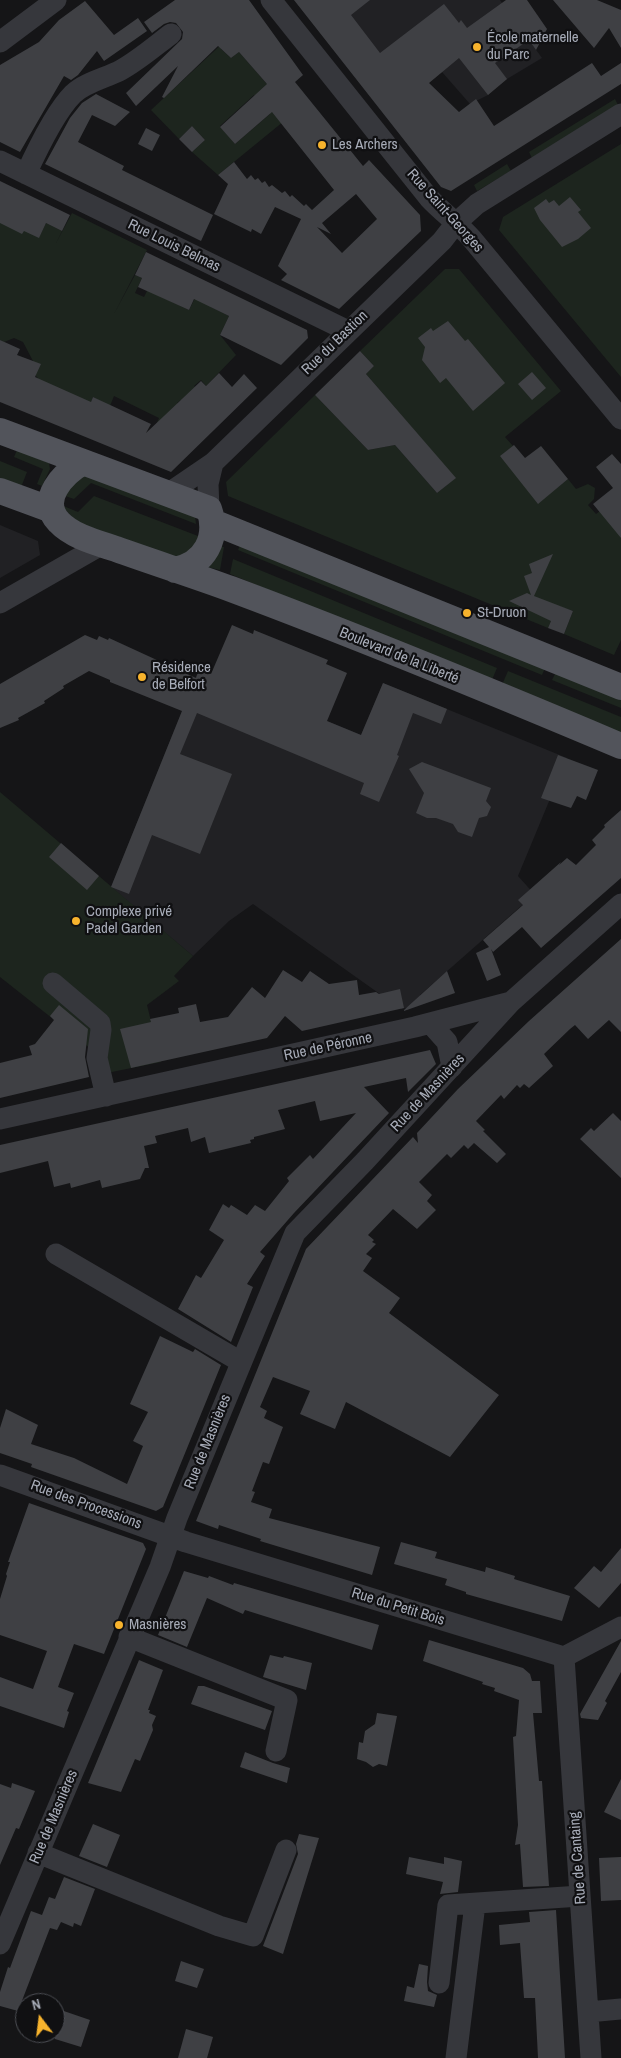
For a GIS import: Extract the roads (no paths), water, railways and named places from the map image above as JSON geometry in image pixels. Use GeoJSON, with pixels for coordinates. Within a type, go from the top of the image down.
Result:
{"type":"FeatureCollection","features":[{"type":"Feature","properties":{"kind":"main road"},"geometry":{"type":"LineString","coordinates":[[0,431],[168,493],[211,515],[621,687]]}},
{"type":"Feature","properties":{"kind":"main road"},"geometry":{"type":"LineString","coordinates":[[60,520],[52,496],[59,482],[69,470],[83,462]]}},
{"type":"Feature","properties":{"kind":"main road","name":"Boulevard de la Liberté"},"geometry":{"type":"LineString","coordinates":[[0,491],[60,520],[102,544],[238,592],[621,746]]}},
{"type":"Feature","properties":{"kind":"main road"},"geometry":{"type":"LineString","coordinates":[[175,570],[192,565],[205,553],[211,537],[211,515]]}},
{"type":"Feature","properties":{"kind":"street"},"geometry":{"type":"LineString","coordinates":[[0,42],[56,0]]}},
{"type":"Feature","properties":{"kind":"street","name":"Rue Saint-Georges"},"geometry":{"type":"LineString","coordinates":[[271,0],[429,198],[472,239],[621,419]]}},
{"type":"Feature","properties":{"kind":"street"},"geometry":{"type":"LineString","coordinates":[[26,174],[63,106],[74,94],[84,86],[122,70],[171,34]]}},
{"type":"Feature","properties":{"kind":"street","name":"Rue du Bastion"},"geometry":{"type":"LineString","coordinates":[[168,493],[213,463],[442,241],[456,223],[484,198],[621,114]]}},
{"type":"Feature","properties":{"kind":"street","name":"Rue Louis Belmas"},"geometry":{"type":"LineString","coordinates":[[0,161],[348,331]]}},
{"type":"Feature","properties":{"kind":"street"},"geometry":{"type":"LineString","coordinates":[[211,515],[208,484],[213,463]]}},
{"type":"Feature","properties":{"kind":"street"},"geometry":{"type":"LineString","coordinates":[[60,520],[61,569]]}},
{"type":"Feature","properties":{"kind":"street"},"geometry":{"type":"LineString","coordinates":[[0,603],[102,544]]}},
{"type":"Feature","properties":{"kind":"street","name":"Rue de Péronne"},"geometry":{"type":"LineString","coordinates":[[0,1119],[430,1023],[511,1002],[621,904]]}},
{"type":"Feature","properties":{"kind":"street"},"geometry":{"type":"LineString","coordinates":[[53,982],[100,1023],[101,1030],[97,1058],[106,1096]]}},
{"type":"Feature","properties":{"kind":"street","name":"Rue de Masnières"},"geometry":{"type":"LineString","coordinates":[[0,1944],[172,1536],[241,1362],[295,1233],[511,1002]]}},
{"type":"Feature","properties":{"kind":"street"},"geometry":{"type":"LineString","coordinates":[[430,1023],[447,1042],[450,1048],[452,1067]]}},
{"type":"Feature","properties":{"kind":"street"},"geometry":{"type":"LineString","coordinates":[[56,1254],[241,1362]]}},
{"type":"Feature","properties":{"kind":"street","name":"Rue des Processions"},"geometry":{"type":"LineString","coordinates":[[0,1475],[172,1536]]}},
{"type":"Feature","properties":{"kind":"street","name":"Rue du Petit Bois"},"geometry":{"type":"LineString","coordinates":[[172,1536],[564,1657]]}},
{"type":"Feature","properties":{"kind":"street"},"geometry":{"type":"LineString","coordinates":[[564,1657],[621,1627]]}},
{"type":"Feature","properties":{"kind":"street"},"geometry":{"type":"LineString","coordinates":[[129,1637],[287,1700],[276,1751]]}},
{"type":"Feature","properties":{"kind":"street","name":"Rue de Cantaing"},"geometry":{"type":"LineString","coordinates":[[564,1657],[591,2058]]}},
{"type":"Feature","properties":{"kind":"street"},"geometry":{"type":"LineString","coordinates":[[38,1853],[219,1926],[253,1936],[286,1850]]}},
{"type":"Feature","properties":{"kind":"street"},"geometry":{"type":"LineString","coordinates":[[439,1983],[448,1905],[580,1896]]}},
{"type":"Feature","properties":{"kind":"street"},"geometry":{"type":"LineString","coordinates":[[456,2058],[475,1904]]}},
{"type":"Feature","properties":{"kind":"street"},"geometry":{"type":"LineString","coordinates":[[588,2012],[621,2009]]}},
{"type":"Feature","properties":{"kind":"place","name":"École maternelle du Parc"},"geometry":{"type":"Point","coordinates":[477,47]}},
{"type":"Feature","properties":{"kind":"place","name":"Les Archers"},"geometry":{"type":"Point","coordinates":[322,145]}},
{"type":"Feature","properties":{"kind":"place","name":"St-Druon"},"geometry":{"type":"Point","coordinates":[467,613]}},
{"type":"Feature","properties":{"kind":"place","name":"Résidence de Belfort"},"geometry":{"type":"Point","coordinates":[142,677]}},
{"type":"Feature","properties":{"kind":"place","name":"Complexe privé Padel Garden"},"geometry":{"type":"Point","coordinates":[76,921]}},
{"type":"Feature","properties":{"kind":"place","name":"Masnières"},"geometry":{"type":"Point","coordinates":[119,1625]}}]}
